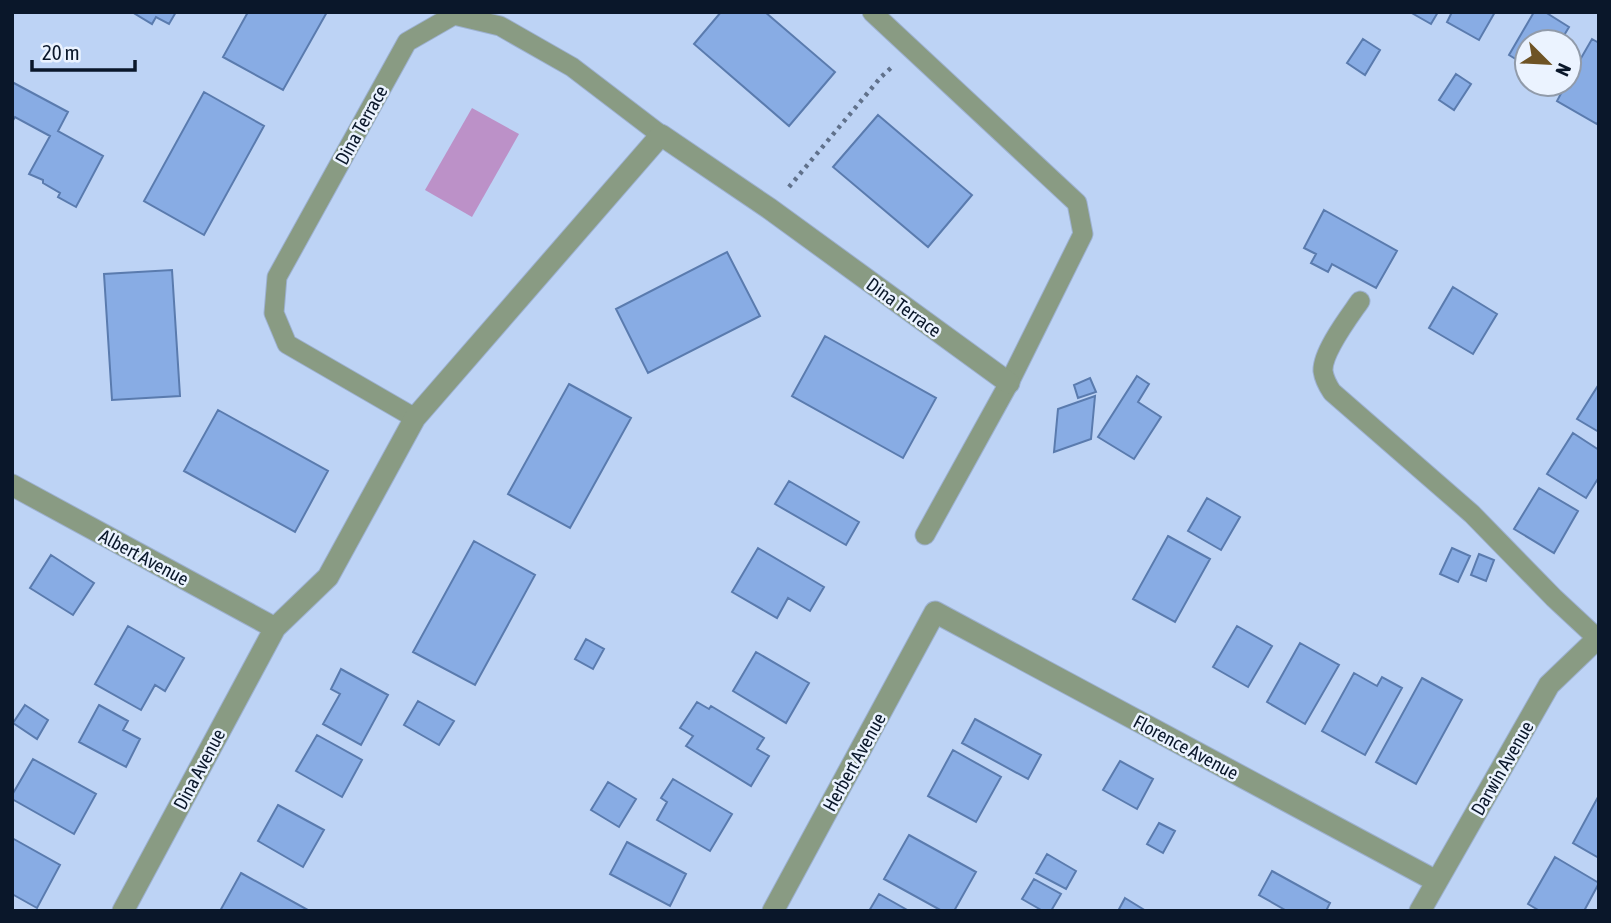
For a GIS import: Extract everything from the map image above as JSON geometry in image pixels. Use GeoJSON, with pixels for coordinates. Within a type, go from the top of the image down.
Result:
{"type":"FeatureCollection","features":[{"type":"Feature","properties":{"kind":"street","name":"Dina Terrace"},"geometry":{"type":"LineString","coordinates":[[661,135],[770,209],[1009,383]]}},
{"type":"Feature","properties":{"kind":"street"},"geometry":{"type":"LineString","coordinates":[[275,628],[328,577],[415,418],[661,135]]}},
{"type":"Feature","properties":{"kind":"street","name":"Albert Avenue"},"geometry":{"type":"LineString","coordinates":[[12,485],[275,628]]}},
{"type":"Feature","properties":{"kind":"street","name":"Florence Avenue"},"geometry":{"type":"LineString","coordinates":[[935,612],[1436,881]]}},
{"type":"Feature","properties":{"kind":"street","name":"Herbert Avenue"},"geometry":{"type":"LineString","coordinates":[[773,911],[935,612]]}},
{"type":"Feature","properties":{"kind":"street","name":"Dina Avenue"},"geometry":{"type":"LineString","coordinates":[[123,911],[275,628]]}},
{"type":"Feature","properties":{"kind":"street","name":"Darwin Avenue"},"geometry":{"type":"LineString","coordinates":[[1420,911],[1549,685],[1598,638]]}},
{"type":"Feature","properties":{"kind":"lane"},"geometry":{"type":"LineString","coordinates":[[872,12],[1077,203],[1083,234],[1009,383],[925,536]]}},
{"type":"Feature","properties":{"kind":"lane","name":"Dina Terrace"},"geometry":{"type":"LineString","coordinates":[[415,418],[287,344],[274,313],[277,277],[407,42],[454,15],[501,19],[572,67],[661,135]]}},
{"type":"Feature","properties":{"kind":"lane"},"geometry":{"type":"LineString","coordinates":[[1360,301],[1330,348],[1323,369],[1332,392],[1472,514],[1598,638]]}},
{"type":"Feature","properties":{"kind":"path"},"geometry":{"type":"LineString","coordinates":[[770,209],[881,77]]}},
{"type":"Feature","properties":{"kind":"shaded area"},"geometry":{"type":"Polygon","coordinates":[[[472,108],[519,134],[472,217],[425,190],[472,108]]]}},
{"type":"Feature","properties":{"kind":"building"},"geometry":{"type":"Polygon","coordinates":[[[132,12],[176,12],[169,24],[156,17],[152,24],[132,12]]]}},
{"type":"Feature","properties":{"kind":"building"},"geometry":{"type":"Polygon","coordinates":[[[248,12],[327,12],[283,90],[223,57],[248,12]]]}},
{"type":"Feature","properties":{"kind":"building"},"geometry":{"type":"Polygon","coordinates":[[[721,12],[765,12],[835,72],[789,126],[694,44],[721,12]]]}},
{"type":"Feature","properties":{"kind":"building"},"geometry":{"type":"Polygon","coordinates":[[[1410,12],[1438,12],[1431,24],[1410,12]]]}},
{"type":"Feature","properties":{"kind":"building"},"geometry":{"type":"Polygon","coordinates":[[[1452,12],[1495,12],[1479,40],[1447,22],[1452,12]]]}},
{"type":"Feature","properties":{"kind":"building"},"geometry":{"type":"Polygon","coordinates":[[[1534,12],[1545,12],[1569,27],[1568,28],[1525,28],[1534,12]]]}},
{"type":"Feature","properties":{"kind":"building"},"geometry":{"type":"Polygon","coordinates":[[[1363,39],[1380,50],[1365,75],[1347,63],[1363,39]]]}},
{"type":"Feature","properties":{"kind":"building"},"geometry":{"type":"Polygon","coordinates":[[[1592,39],[1599,43],[1597,124],[1557,101],[1559,98],[1583,98],[1583,55],[1592,39]]]}},
{"type":"Feature","properties":{"kind":"building"},"geometry":{"type":"Polygon","coordinates":[[[1456,74],[1471,84],[1454,110],[1439,100],[1456,74]]]}},
{"type":"Feature","properties":{"kind":"building"},"geometry":{"type":"Polygon","coordinates":[[[12,82],[68,112],[58,131],[103,156],[76,207],[58,197],[60,193],[43,183],[43,180],[29,174],[50,136],[15,117],[12,122],[12,82]]]}},
{"type":"Feature","properties":{"kind":"building"},"geometry":{"type":"Polygon","coordinates":[[[204,92],[264,126],[204,235],[144,201],[204,92]]]}},
{"type":"Feature","properties":{"kind":"building"},"geometry":{"type":"Polygon","coordinates":[[[878,115],[972,195],[928,247],[833,167],[878,115]]]}},
{"type":"Feature","properties":{"kind":"building"},"geometry":{"type":"Polygon","coordinates":[[[1324,210],[1397,251],[1376,288],[1332,264],[1328,272],[1311,263],[1316,254],[1304,248],[1324,210]]]}},
{"type":"Feature","properties":{"kind":"building"},"geometry":{"type":"Polygon","coordinates":[[[727,252],[760,316],[648,373],[616,309],[727,252]]]}},
{"type":"Feature","properties":{"kind":"building"},"geometry":{"type":"Polygon","coordinates":[[[172,270],[180,396],[112,400],[104,274],[172,270]]]}},
{"type":"Feature","properties":{"kind":"building"},"geometry":{"type":"Polygon","coordinates":[[[1453,287],[1497,314],[1473,354],[1429,328],[1453,287]]]}},
{"type":"Feature","properties":{"kind":"building"},"geometry":{"type":"Polygon","coordinates":[[[825,336],[936,398],[903,458],[792,396],[825,336]]]}},
{"type":"Feature","properties":{"kind":"building"},"geometry":{"type":"Polygon","coordinates":[[[1137,376],[1149,384],[1138,402],[1161,417],[1134,459],[1098,437],[1137,376]]]}},
{"type":"Feature","properties":{"kind":"building"},"geometry":{"type":"Polygon","coordinates":[[[1090,378],[1096,392],[1078,398],[1074,385],[1090,378]]]}},
{"type":"Feature","properties":{"kind":"building"},"geometry":{"type":"Polygon","coordinates":[[[569,384],[631,418],[570,528],[508,494],[569,384]]]}},
{"type":"Feature","properties":{"kind":"building"},"geometry":{"type":"Polygon","coordinates":[[[1599,384],[1599,432],[1577,419],[1599,384]]]}},
{"type":"Feature","properties":{"kind":"building"},"geometry":{"type":"Polygon","coordinates":[[[1095,396],[1091,439],[1054,452],[1058,409],[1095,396]]]}},
{"type":"Feature","properties":{"kind":"building"},"geometry":{"type":"Polygon","coordinates":[[[218,410],[328,471],[295,532],[184,471],[218,410]]]}},
{"type":"Feature","properties":{"kind":"building"},"geometry":{"type":"Polygon","coordinates":[[[1573,433],[1599,450],[1599,477],[1586,498],[1547,474],[1573,433]]]}},
{"type":"Feature","properties":{"kind":"building"},"geometry":{"type":"Polygon","coordinates":[[[789,481],[859,522],[846,545],[775,504],[789,481]]]}},
{"type":"Feature","properties":{"kind":"building"},"geometry":{"type":"Polygon","coordinates":[[[1539,488],[1578,511],[1554,553],[1514,529],[1539,488]]]}},
{"type":"Feature","properties":{"kind":"building"},"geometry":{"type":"Polygon","coordinates":[[[1207,498],[1240,517],[1221,550],[1188,531],[1207,498]]]}},
{"type":"Feature","properties":{"kind":"building"},"geometry":{"type":"Polygon","coordinates":[[[1168,536],[1210,559],[1175,622],[1133,599],[1168,536]]]}},
{"type":"Feature","properties":{"kind":"building"},"geometry":{"type":"Polygon","coordinates":[[[474,541],[535,575],[475,685],[413,652],[474,541]]]}},
{"type":"Feature","properties":{"kind":"building"},"geometry":{"type":"Polygon","coordinates":[[[758,548],[824,587],[810,611],[788,598],[777,618],[732,592],[758,548]]]}},
{"type":"Feature","properties":{"kind":"building"},"geometry":{"type":"Polygon","coordinates":[[[1452,548],[1470,556],[1458,582],[1440,574],[1452,548]]]}},
{"type":"Feature","properties":{"kind":"building"},"geometry":{"type":"Polygon","coordinates":[[[1479,554],[1494,560],[1486,581],[1471,575],[1479,554]]]}},
{"type":"Feature","properties":{"kind":"building"},"geometry":{"type":"Polygon","coordinates":[[[51,555],[94,583],[73,615],[30,588],[51,555]]]}},
{"type":"Feature","properties":{"kind":"building"},"geometry":{"type":"Polygon","coordinates":[[[128,626],[184,658],[165,691],[155,685],[141,710],[95,684],[128,626]]]}},
{"type":"Feature","properties":{"kind":"building"},"geometry":{"type":"Polygon","coordinates":[[[1237,626],[1272,646],[1248,687],[1213,667],[1237,626]]]}},
{"type":"Feature","properties":{"kind":"building"},"geometry":{"type":"Polygon","coordinates":[[[586,639],[604,649],[593,669],[575,659],[586,639]]]}},
{"type":"Feature","properties":{"kind":"building"},"geometry":{"type":"Polygon","coordinates":[[[1300,643],[1339,665],[1305,724],[1267,702],[1300,643]]]}},
{"type":"Feature","properties":{"kind":"building"},"geometry":{"type":"Polygon","coordinates":[[[756,652],[809,683],[786,723],[733,691],[756,652]]]}},
{"type":"Feature","properties":{"kind":"building"},"geometry":{"type":"Polygon","coordinates":[[[341,669],[388,695],[361,745],[323,724],[340,694],[331,689],[341,669]]]}},
{"type":"Feature","properties":{"kind":"building"},"geometry":{"type":"Polygon","coordinates":[[[1354,673],[1377,686],[1382,677],[1402,688],[1365,755],[1322,731],[1354,673]]]}},
{"type":"Feature","properties":{"kind":"building"},"geometry":{"type":"Polygon","coordinates":[[[1422,678],[1462,700],[1416,784],[1376,762],[1422,678]]]}},
{"type":"Feature","properties":{"kind":"building"},"geometry":{"type":"Polygon","coordinates":[[[418,701],[454,721],[439,745],[404,725],[418,701]]]}},
{"type":"Feature","properties":{"kind":"building"},"geometry":{"type":"Polygon","coordinates":[[[697,702],[709,709],[711,706],[764,738],[757,749],[769,756],[751,786],[686,746],[693,736],[680,728],[697,702]]]}},
{"type":"Feature","properties":{"kind":"building"},"geometry":{"type":"Polygon","coordinates":[[[25,705],[48,720],[37,739],[13,723],[25,705]]]}},
{"type":"Feature","properties":{"kind":"building"},"geometry":{"type":"Polygon","coordinates":[[[99,705],[128,721],[123,730],[140,739],[126,767],[79,742],[99,705]]]}},
{"type":"Feature","properties":{"kind":"building"},"geometry":{"type":"Polygon","coordinates":[[[975,719],[1041,755],[1028,779],[962,743],[975,719]]]}},
{"type":"Feature","properties":{"kind":"building"},"geometry":{"type":"Polygon","coordinates":[[[317,735],[362,760],[342,797],[296,771],[317,735]]]}},
{"type":"Feature","properties":{"kind":"building"},"geometry":{"type":"Polygon","coordinates":[[[953,750],[1001,777],[976,822],[928,796],[953,750]]]}},
{"type":"Feature","properties":{"kind":"building"},"geometry":{"type":"Polygon","coordinates":[[[33,759],[96,794],[74,834],[12,799],[33,759]]]}},
{"type":"Feature","properties":{"kind":"building"},"geometry":{"type":"Polygon","coordinates":[[[1120,761],[1153,779],[1137,809],[1103,790],[1120,761]]]}},
{"type":"Feature","properties":{"kind":"building"},"geometry":{"type":"Polygon","coordinates":[[[673,779],[732,814],[710,851],[657,820],[667,802],[661,798],[673,779]]]}},
{"type":"Feature","properties":{"kind":"building"},"geometry":{"type":"Polygon","coordinates":[[[608,782],[636,799],[619,827],[591,810],[608,782]]]}},
{"type":"Feature","properties":{"kind":"building"},"geometry":{"type":"Polygon","coordinates":[[[1599,797],[1599,858],[1573,843],[1599,797]]]}},
{"type":"Feature","properties":{"kind":"building"},"geometry":{"type":"Polygon","coordinates":[[[278,805],[324,830],[303,867],[258,841],[278,805]]]}},
{"type":"Feature","properties":{"kind":"building"},"geometry":{"type":"Polygon","coordinates":[[[1159,823],[1175,831],[1163,853],[1147,844],[1159,823]]]}},
{"type":"Feature","properties":{"kind":"building"},"geometry":{"type":"Polygon","coordinates":[[[909,835],[976,872],[954,911],[942,911],[884,879],[909,835]]]}},
{"type":"Feature","properties":{"kind":"building"},"geometry":{"type":"Polygon","coordinates":[[[12,838],[60,865],[37,908],[12,894],[12,838]]]}},
{"type":"Feature","properties":{"kind":"building"},"geometry":{"type":"Polygon","coordinates":[[[627,842],[686,874],[670,906],[610,874],[627,842]]]}},
{"type":"Feature","properties":{"kind":"building"},"geometry":{"type":"Polygon","coordinates":[[[1047,854],[1076,871],[1066,889],[1036,873],[1047,854]]]}},
{"type":"Feature","properties":{"kind":"building"},"geometry":{"type":"Polygon","coordinates":[[[1555,857],[1599,883],[1584,911],[1540,911],[1528,904],[1555,857]]]}},
{"type":"Feature","properties":{"kind":"building"},"geometry":{"type":"Polygon","coordinates":[[[1272,871],[1330,903],[1326,911],[1287,911],[1259,895],[1272,871]]]}},
{"type":"Feature","properties":{"kind":"building"},"geometry":{"type":"Polygon","coordinates":[[[241,873],[308,910],[220,911],[241,873]]]}},
{"type":"Feature","properties":{"kind":"building"},"geometry":{"type":"Polygon","coordinates":[[[1034,879],[1061,894],[1051,911],[1043,911],[1022,899],[1034,879]]]}},
{"type":"Feature","properties":{"kind":"building"},"geometry":{"type":"Polygon","coordinates":[[[879,894],[909,911],[869,911],[879,894]]]}},
{"type":"Feature","properties":{"kind":"building"},"geometry":{"type":"Polygon","coordinates":[[[1125,898],[1146,911],[1118,911],[1125,898]]]}}]}
